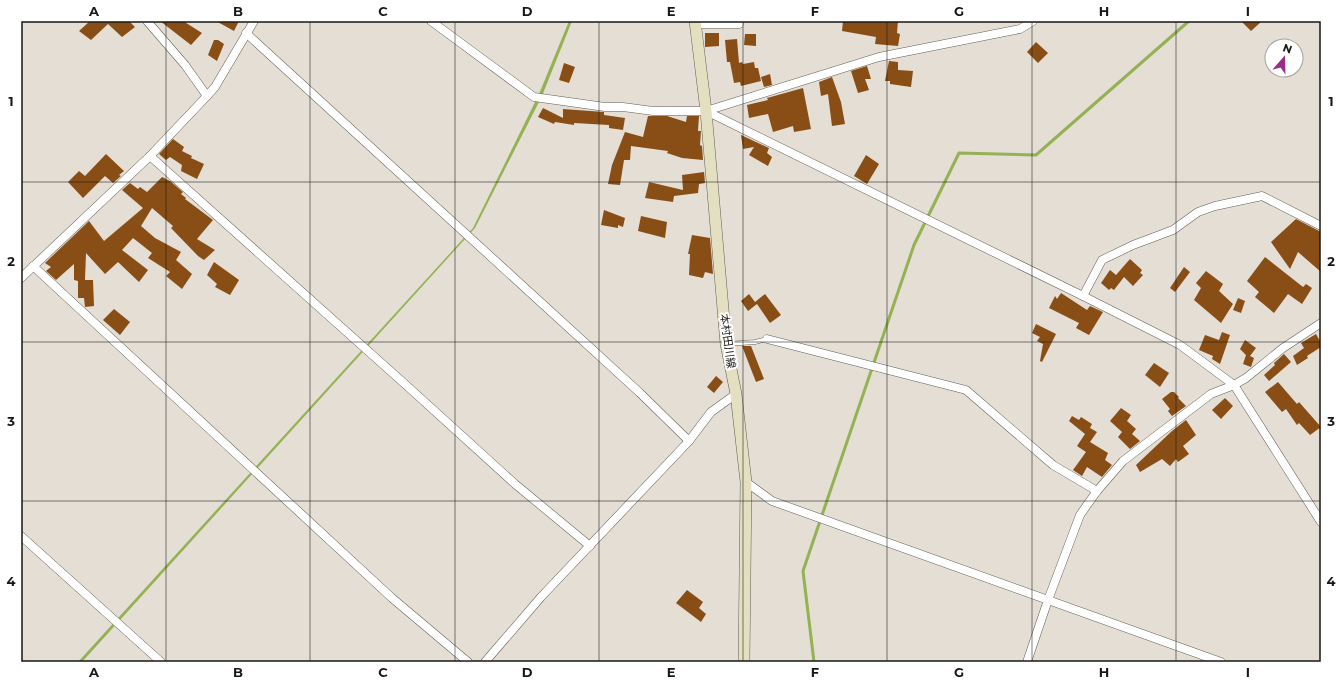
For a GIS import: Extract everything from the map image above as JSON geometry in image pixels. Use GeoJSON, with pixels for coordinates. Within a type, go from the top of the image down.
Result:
{"type":"FeatureCollection","features":[{"type":"Feature","properties":{"kind":"main road","name":"本村田川線"},"geometry":{"type":"LineString","coordinates":[[695,22],[706,111],[726,344],[736,394],[746,482],[744,662]]}},
{"type":"Feature","properties":{"kind":"street"},"geometry":{"type":"LineString","coordinates":[[147,21],[185,65],[207,96]]}},
{"type":"Feature","properties":{"kind":"street"},"geometry":{"type":"LineString","coordinates":[[21,278],[150,156],[207,96],[215,87],[254,21]]}},
{"type":"Feature","properties":{"kind":"street"},"geometry":{"type":"LineString","coordinates":[[431,21],[439,24],[534,97],[605,107],[623,107],[653,111],[706,111],[879,58],[1020,29],[1033,21]]}},
{"type":"Feature","properties":{"kind":"street"},"geometry":{"type":"LineString","coordinates":[[695,22],[739,24]]}},
{"type":"Feature","properties":{"kind":"street"},"geometry":{"type":"LineString","coordinates":[[246,33],[640,393],[689,441]]}},
{"type":"Feature","properties":{"kind":"street"},"geometry":{"type":"LineString","coordinates":[[706,111],[1180,345],[1234,385],[1321,522]]}},
{"type":"Feature","properties":{"kind":"street"},"geometry":{"type":"LineString","coordinates":[[150,156],[515,484],[590,546]]}},
{"type":"Feature","properties":{"kind":"street"},"geometry":{"type":"LineString","coordinates":[[1083,296],[1102,260],[1134,245],[1169,232],[1198,212],[1215,206],[1262,196],[1321,226]]}},
{"type":"Feature","properties":{"kind":"street"},"geometry":{"type":"LineString","coordinates":[[33,266],[392,598],[468,662]]}},
{"type":"Feature","properties":{"kind":"street"},"geometry":{"type":"LineString","coordinates":[[1027,662],[1048,600],[1080,515],[1097,491],[1122,461],[1211,394],[1234,385],[1246,378],[1283,348],[1321,323]]}},
{"type":"Feature","properties":{"kind":"street"},"geometry":{"type":"LineString","coordinates":[[767,339],[966,390],[1053,465],[1097,491]]}},
{"type":"Feature","properties":{"kind":"street"},"geometry":{"type":"LineString","coordinates":[[485,662],[541,597],[689,441],[711,412],[736,394]]}},
{"type":"Feature","properties":{"kind":"street"},"geometry":{"type":"LineString","coordinates":[[746,482],[772,502],[1221,662]]}},
{"type":"Feature","properties":{"kind":"street"},"geometry":{"type":"LineString","coordinates":[[21,536],[162,662]]}},
{"type":"Feature","properties":{"kind":"lane"},"geometry":{"type":"LineString","coordinates":[[726,344],[754,342],[767,339]]}},
{"type":"Feature","properties":{"kind":"shaded area"},"geometry":{"type":"Polygon","coordinates":[[[569,21],[572,21],[542,96],[475,228],[82,662],[78,662],[473,228],[539,94],[569,21]]]}},
{"type":"Feature","properties":{"kind":"building"},"geometry":{"type":"Polygon","coordinates":[[[90,21],[129,21],[135,27],[122,37],[108,24],[91,40],[79,31],[90,21]]]}},
{"type":"Feature","properties":{"kind":"building"},"geometry":{"type":"Polygon","coordinates":[[[160,21],[183,21],[202,33],[191,45],[160,21]]]}},
{"type":"Feature","properties":{"kind":"building"},"geometry":{"type":"Polygon","coordinates":[[[216,21],[239,21],[234,31],[216,21]]]}},
{"type":"Feature","properties":{"kind":"building"},"geometry":{"type":"Polygon","coordinates":[[[843,21],[898,21],[897,33],[900,34],[898,46],[875,44],[876,37],[842,31],[843,21]]]}},
{"type":"Feature","properties":{"kind":"building"},"geometry":{"type":"Polygon","coordinates":[[[1241,21],[1262,21],[1251,31],[1241,21]]]}},
{"type":"Feature","properties":{"kind":"building"},"geometry":{"type":"Polygon","coordinates":[[[705,33],[719,33],[719,46],[705,47],[705,33]]]}},
{"type":"Feature","properties":{"kind":"building"},"geometry":{"type":"Polygon","coordinates":[[[745,34],[756,34],[756,46],[744,45],[745,34]]]}},
{"type":"Feature","properties":{"kind":"building"},"geometry":{"type":"Polygon","coordinates":[[[737,39],[739,63],[742,62],[743,64],[754,62],[755,68],[758,68],[761,81],[741,86],[740,82],[734,83],[730,62],[727,62],[725,40],[737,39]]]}},
{"type":"Feature","properties":{"kind":"building"},"geometry":{"type":"Polygon","coordinates":[[[214,40],[218,40],[224,44],[217,61],[208,55],[214,40]]]}},
{"type":"Feature","properties":{"kind":"building"},"geometry":{"type":"Polygon","coordinates":[[[1036,42],[1048,53],[1038,63],[1027,52],[1036,42]]]}},
{"type":"Feature","properties":{"kind":"building"},"geometry":{"type":"Polygon","coordinates":[[[889,61],[898,62],[898,70],[913,71],[911,87],[890,84],[890,81],[885,81],[889,61]]]}},
{"type":"Feature","properties":{"kind":"building"},"geometry":{"type":"Polygon","coordinates":[[[564,63],[575,67],[569,83],[559,80],[564,63]]]}},
{"type":"Feature","properties":{"kind":"building"},"geometry":{"type":"Polygon","coordinates":[[[867,66],[871,79],[865,79],[869,90],[858,93],[851,71],[867,66]]]}},
{"type":"Feature","properties":{"kind":"building"},"geometry":{"type":"Polygon","coordinates":[[[770,74],[772,85],[764,87],[761,77],[770,74]]]}},
{"type":"Feature","properties":{"kind":"building"},"geometry":{"type":"Polygon","coordinates":[[[832,77],[841,102],[845,124],[832,126],[828,94],[821,96],[819,82],[832,77]]]}},
{"type":"Feature","properties":{"kind":"building"},"geometry":{"type":"Polygon","coordinates":[[[803,88],[811,129],[794,132],[793,126],[773,132],[768,114],[749,118],[747,105],[768,100],[767,98],[803,88]]]}},
{"type":"Feature","properties":{"kind":"building"},"geometry":{"type":"Polygon","coordinates":[[[543,108],[563,118],[563,109],[604,112],[604,115],[625,118],[623,130],[609,128],[609,125],[574,123],[574,125],[555,122],[554,124],[538,117],[543,108]]]}},
{"type":"Feature","properties":{"kind":"building"},"geometry":{"type":"Polygon","coordinates":[[[648,116],[667,116],[686,122],[687,116],[699,116],[698,131],[701,131],[700,145],[702,146],[703,160],[682,158],[667,153],[668,151],[631,146],[630,160],[624,160],[620,185],[608,184],[612,165],[625,132],[643,137],[648,116]]]}},
{"type":"Feature","properties":{"kind":"building"},"geometry":{"type":"Polygon","coordinates":[[[741,135],[769,148],[767,153],[772,157],[768,166],[749,155],[754,147],[743,149],[741,135]]]}},
{"type":"Feature","properties":{"kind":"building"},"geometry":{"type":"Polygon","coordinates":[[[173,139],[184,147],[182,151],[192,156],[191,158],[204,164],[197,179],[181,171],[182,165],[170,157],[166,160],[159,154],[173,139]]]}},
{"type":"Feature","properties":{"kind":"building"},"geometry":{"type":"Polygon","coordinates":[[[106,154],[124,171],[113,183],[105,176],[83,198],[68,182],[79,171],[85,176],[106,154]]]}},
{"type":"Feature","properties":{"kind":"building"},"geometry":{"type":"Polygon","coordinates":[[[866,155],[879,164],[867,184],[854,176],[866,155]]]}},
{"type":"Feature","properties":{"kind":"building"},"geometry":{"type":"Polygon","coordinates":[[[704,172],[705,183],[699,184],[698,193],[674,196],[673,202],[645,198],[649,182],[683,190],[682,175],[704,172]]]}},
{"type":"Feature","properties":{"kind":"building"},"geometry":{"type":"Polygon","coordinates":[[[162,177],[170,181],[183,192],[181,194],[186,198],[185,199],[213,220],[197,239],[215,250],[204,260],[198,256],[171,228],[173,226],[152,208],[141,226],[155,238],[181,252],[176,260],[192,274],[182,289],[166,276],[170,272],[148,258],[152,253],[133,238],[122,250],[148,270],[139,282],[118,262],[105,274],[86,253],[85,280],[93,280],[94,306],[85,307],[84,298],[78,298],[78,281],[74,280],[74,264],[56,280],[46,271],[51,267],[45,263],[89,221],[104,241],[143,208],[122,190],[130,183],[138,189],[140,187],[147,192],[162,177]]]}},
{"type":"Feature","properties":{"kind":"building"},"geometry":{"type":"Polygon","coordinates":[[[604,210],[625,218],[623,227],[618,225],[618,228],[601,225],[604,210]]]}},
{"type":"Feature","properties":{"kind":"building"},"geometry":{"type":"Polygon","coordinates":[[[641,216],[667,222],[665,238],[638,231],[641,216]]]}},
{"type":"Feature","properties":{"kind":"building"},"geometry":{"type":"Polygon","coordinates":[[[1296,219],[1321,232],[1321,272],[1298,252],[1290,269],[1271,242],[1296,219]]]}},
{"type":"Feature","properties":{"kind":"building"},"geometry":{"type":"Polygon","coordinates":[[[692,235],[710,238],[713,274],[705,272],[703,278],[689,275],[690,254],[688,254],[692,235]]]}},
{"type":"Feature","properties":{"kind":"building"},"geometry":{"type":"Polygon","coordinates":[[[1265,257],[1303,287],[1306,284],[1312,288],[1302,304],[1288,294],[1274,313],[1255,297],[1259,292],[1247,281],[1265,257]]]}},
{"type":"Feature","properties":{"kind":"building"},"geometry":{"type":"Polygon","coordinates":[[[1130,259],[1142,270],[1140,273],[1143,275],[1133,286],[1124,277],[1114,290],[1111,288],[1109,290],[1101,283],[1110,270],[1116,275],[1130,259]]]}},
{"type":"Feature","properties":{"kind":"building"},"geometry":{"type":"Polygon","coordinates":[[[214,262],[239,280],[230,295],[215,287],[217,284],[207,275],[214,262]]]}},
{"type":"Feature","properties":{"kind":"building"},"geometry":{"type":"Polygon","coordinates":[[[1184,267],[1190,272],[1175,292],[1170,288],[1184,267]]]}},
{"type":"Feature","properties":{"kind":"building"},"geometry":{"type":"Polygon","coordinates":[[[1206,271],[1223,284],[1219,291],[1233,304],[1221,323],[1194,300],[1201,288],[1196,283],[1206,271]]]}},
{"type":"Feature","properties":{"kind":"building"},"geometry":{"type":"Polygon","coordinates":[[[1061,293],[1087,310],[1090,306],[1103,312],[1089,335],[1076,328],[1079,323],[1049,308],[1055,296],[1057,299],[1061,293]]]}},
{"type":"Feature","properties":{"kind":"building"},"geometry":{"type":"Polygon","coordinates":[[[749,294],[755,302],[765,294],[781,315],[770,323],[757,304],[748,311],[741,301],[749,294]]]}},
{"type":"Feature","properties":{"kind":"building"},"geometry":{"type":"Polygon","coordinates":[[[1238,298],[1245,301],[1241,313],[1233,310],[1238,298]]]}},
{"type":"Feature","properties":{"kind":"building"},"geometry":{"type":"Polygon","coordinates":[[[114,309],[130,322],[120,335],[103,320],[114,309]]]}},
{"type":"Feature","properties":{"kind":"building"},"geometry":{"type":"Polygon","coordinates":[[[1036,324],[1056,334],[1042,362],[1040,361],[1043,344],[1037,341],[1040,337],[1032,333],[1036,324]]]}},
{"type":"Feature","properties":{"kind":"building"},"geometry":{"type":"Polygon","coordinates":[[[1222,332],[1230,335],[1220,364],[1212,359],[1213,356],[1199,350],[1205,335],[1219,340],[1222,332]]]}},
{"type":"Feature","properties":{"kind":"building"},"geometry":{"type":"Polygon","coordinates":[[[1316,334],[1321,343],[1321,347],[1297,365],[1293,356],[1304,348],[1301,343],[1316,334]]]}},
{"type":"Feature","properties":{"kind":"building"},"geometry":{"type":"Polygon","coordinates":[[[1245,340],[1256,348],[1250,356],[1254,358],[1251,367],[1243,364],[1246,355],[1240,349],[1245,340]]]}},
{"type":"Feature","properties":{"kind":"building"},"geometry":{"type":"Polygon","coordinates":[[[742,346],[751,346],[764,379],[756,382],[742,346]]]}},
{"type":"Feature","properties":{"kind":"building"},"geometry":{"type":"Polygon","coordinates":[[[1284,354],[1291,362],[1269,381],[1264,375],[1284,354]]]}},
{"type":"Feature","properties":{"kind":"building"},"geometry":{"type":"Polygon","coordinates":[[[1154,363],[1169,373],[1160,387],[1145,375],[1154,363]]]}},
{"type":"Feature","properties":{"kind":"building"},"geometry":{"type":"Polygon","coordinates":[[[716,376],[723,382],[714,393],[707,387],[716,376]]]}},
{"type":"Feature","properties":{"kind":"building"},"geometry":{"type":"Polygon","coordinates":[[[1278,382],[1297,404],[1299,402],[1321,427],[1310,435],[1299,423],[1297,425],[1286,409],[1282,412],[1265,392],[1278,382]]]}},
{"type":"Feature","properties":{"kind":"building"},"geometry":{"type":"Polygon","coordinates":[[[1171,392],[1174,392],[1186,406],[1172,416],[1168,411],[1170,409],[1162,399],[1171,392]]]}},
{"type":"Feature","properties":{"kind":"building"},"geometry":{"type":"Polygon","coordinates":[[[1225,398],[1233,406],[1221,419],[1212,410],[1225,398]]]}},
{"type":"Feature","properties":{"kind":"building"},"geometry":{"type":"Polygon","coordinates":[[[1121,408],[1131,415],[1127,421],[1136,429],[1132,434],[1140,441],[1130,449],[1118,437],[1122,432],[1110,421],[1121,408]]]}},
{"type":"Feature","properties":{"kind":"building"},"geometry":{"type":"Polygon","coordinates":[[[1072,416],[1079,420],[1081,417],[1092,424],[1090,428],[1097,432],[1090,442],[1108,453],[1105,460],[1112,465],[1102,477],[1087,467],[1082,476],[1073,470],[1086,452],[1077,446],[1085,434],[1069,421],[1072,416]]]}},
{"type":"Feature","properties":{"kind":"building"},"geometry":{"type":"Polygon","coordinates":[[[1186,420],[1196,435],[1183,446],[1189,454],[1178,462],[1176,459],[1170,466],[1162,459],[1140,472],[1136,465],[1186,420]]]}},
{"type":"Feature","properties":{"kind":"building"},"geometry":{"type":"Polygon","coordinates":[[[687,590],[703,602],[699,608],[706,614],[701,622],[676,603],[687,590]]]}},
{"type":"Feature","properties":{"kind":"waterway"},"geometry":{"type":"LineString","coordinates":[[814,662],[803,571],[914,245],[959,153],[1036,155],[1189,21]]}}]}
